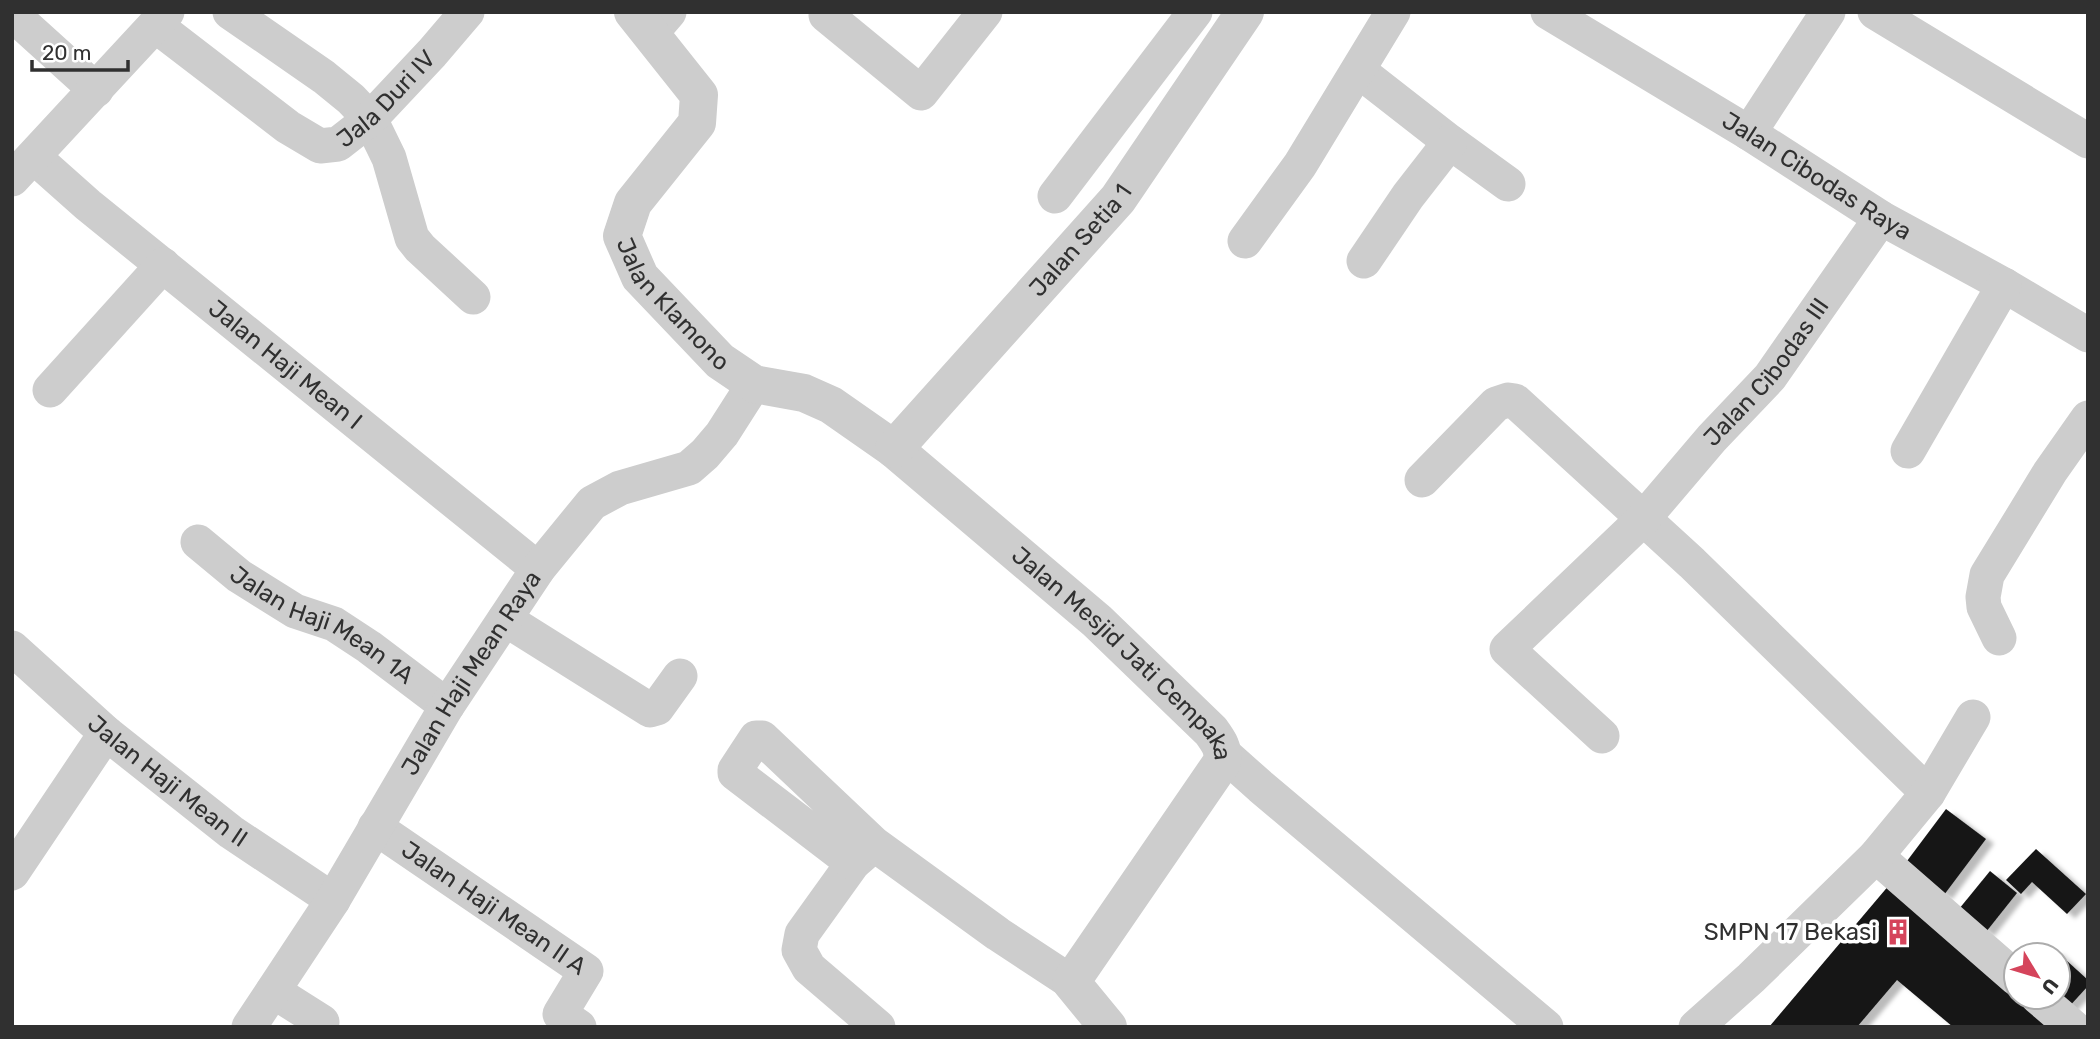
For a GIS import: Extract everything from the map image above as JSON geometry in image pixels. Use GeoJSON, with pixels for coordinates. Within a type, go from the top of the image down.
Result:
{"type":"FeatureCollection","features":[{"type":"Feature","properties":{"kind":"street"},"geometry":{"type":"LineString","coordinates":[[230,12],[324,77],[370,118],[389,158],[412,238],[473,297]]}},
{"type":"Feature","properties":{"kind":"street","name":"Jala Duri IV"},"geometry":{"type":"LineString","coordinates":[[161,19],[288,127],[320,146],[338,144],[370,118],[467,12]]}},
{"type":"Feature","properties":{"kind":"street"},"geometry":{"type":"LineString","coordinates":[[828,12],[826,15],[921,93],[985,12]]}},
{"type":"Feature","properties":{"kind":"street"},"geometry":{"type":"LineString","coordinates":[[1055,196],[1195,12]]}},
{"type":"Feature","properties":{"kind":"street","name":"Jalan Setia 1"},"geometry":{"type":"LineString","coordinates":[[894,449],[1118,199],[1245,12]]}},
{"type":"Feature","properties":{"kind":"street"},"geometry":{"type":"LineString","coordinates":[[1245,241],[1300,165],[1393,12]]}},
{"type":"Feature","properties":{"kind":"street","name":"Jalan Cibodas Raya"},"geometry":{"type":"LineString","coordinates":[[1548,12],[1749,133],[1881,218],[2004,285],[2088,335]]}},
{"type":"Feature","properties":{"kind":"street"},"geometry":{"type":"LineString","coordinates":[[1749,133],[1828,12]]}},
{"type":"Feature","properties":{"kind":"street"},"geometry":{"type":"LineString","coordinates":[[1879,13],[2088,141]]}},
{"type":"Feature","properties":{"kind":"street"},"geometry":{"type":"LineString","coordinates":[[12,14],[96,90]]}},
{"type":"Feature","properties":{"kind":"street"},"geometry":{"type":"LineString","coordinates":[[23,168],[161,19]]}},
{"type":"Feature","properties":{"kind":"street","name":"Jalan Klamono"},"geometry":{"type":"LineString","coordinates":[[651,19],[699,95],[697,123],[633,203],[622,236],[640,277],[720,361],[754,384],[804,393],[831,405],[894,449]]}},
{"type":"Feature","properties":{"kind":"street"},"geometry":{"type":"LineString","coordinates":[[1359,71],[1508,184]]}},
{"type":"Feature","properties":{"kind":"street"},"geometry":{"type":"LineString","coordinates":[[1364,261],[1450,142]]}},
{"type":"Feature","properties":{"kind":"street","name":"Jalan Haji Mean I"},"geometry":{"type":"LineString","coordinates":[[23,168],[88,205],[538,569]]}},
{"type":"Feature","properties":{"kind":"street","name":"Jalan Cibodas III"},"geometry":{"type":"LineString","coordinates":[[1602,736],[1507,649],[1643,519],[1712,438],[1769,377],[1881,218]]}},
{"type":"Feature","properties":{"kind":"street"},"geometry":{"type":"LineString","coordinates":[[50,390],[163,265]]}},
{"type":"Feature","properties":{"kind":"street"},"geometry":{"type":"LineString","coordinates":[[1908,451],[2004,285]]}},
{"type":"Feature","properties":{"kind":"street","name":"Jalan Haji Mean Raya"},"geometry":{"type":"LineString","coordinates":[[249,1027],[333,900],[447,706],[538,569],[592,503],[620,488],[689,468],[722,433],[754,384]]}},
{"type":"Feature","properties":{"kind":"street"},"geometry":{"type":"LineString","coordinates":[[1422,480],[1496,404],[1515,401],[1692,563],[1928,793]]}},
{"type":"Feature","properties":{"kind":"street"},"geometry":{"type":"LineString","coordinates":[[1999,638],[1984,607],[1987,575],[2050,472],[2088,418]]}},
{"type":"Feature","properties":{"kind":"street","name":"Jalan Mesjid Jati Cempaka"},"geometry":{"type":"LineString","coordinates":[[894,449],[1097,621],[1211,731],[1224,754],[1222,762],[1071,982]]}},
{"type":"Feature","properties":{"kind":"street","name":"Jalan Haji Mean 1A"},"geometry":{"type":"LineString","coordinates":[[198,542],[239,576],[295,611],[334,625],[369,647],[447,706]]}},
{"type":"Feature","properties":{"kind":"street"},"geometry":{"type":"LineString","coordinates":[[505,619],[650,710],[657,708],[680,676]]}},
{"type":"Feature","properties":{"kind":"street","name":"Jalan Haji Mean II"},"geometry":{"type":"LineString","coordinates":[[12,648],[106,733],[231,832],[333,900]]}},
{"type":"Feature","properties":{"kind":"street"},"geometry":{"type":"LineString","coordinates":[[1696,1027],[1751,978],[1876,856],[1928,793],[1973,717]]}},
{"type":"Feature","properties":{"kind":"street"},"geometry":{"type":"LineString","coordinates":[[12,873],[106,733]]}},
{"type":"Feature","properties":{"kind":"street"},"geometry":{"type":"LineString","coordinates":[[1224,754],[1546,1027]]}},
{"type":"Feature","properties":{"kind":"street","name":"Jalan Haji Mean II A"},"geometry":{"type":"LineString","coordinates":[[375,827],[586,971],[560,1014],[579,1027]]}},
{"type":"Feature","properties":{"kind":"street"},"geometry":{"type":"LineString","coordinates":[[878,1027],[809,968],[799,950],[802,934],[863,854],[998,934],[1071,982],[1108,1027]]}},
{"type":"Feature","properties":{"kind":"street"},"geometry":{"type":"LineString","coordinates":[[1876,856],[2002,966]]}},
{"type":"Feature","properties":{"kind":"street"},"geometry":{"type":"LineString","coordinates":[[273,991],[322,1022]]}},
{"type":"Feature","properties":{"kind":"street"},"geometry":{"type":"LineString","coordinates":[[2054,1011],[2073,1027]]}},
{"type":"Feature","properties":{"kind":"building"},"geometry":{"type":"Polygon","coordinates":[[[1946,809],[1986,839],[1944,895],[1904,865],[1946,809]]]}},
{"type":"Feature","properties":{"kind":"building"},"geometry":{"type":"Polygon","coordinates":[[[2036,849],[2086,894],[2067,914],[2032,882],[2021,894],[2006,880],[2036,849]]]}},
{"type":"Feature","properties":{"kind":"building"},"geometry":{"type":"Polygon","coordinates":[[[1990,871],[2017,893],[1986,932],[1959,909],[1990,871]]]}},
{"type":"Feature","properties":{"kind":"building","name":"SMPN 17 Bekasi"},"geometry":{"type":"Polygon","coordinates":[[[1890,884],[2002,980],[2002,1011],[2038,1011],[2057,1027],[1953,1027],[1897,980],[1857,1027],[1769,1027],[1890,884]]]}},
{"type":"Feature","properties":{"kind":"building"},"geometry":{"type":"Polygon","coordinates":[[[2072,965],[2088,980],[2088,986],[2072,1004],[2072,965]]]}},
{"type":"Feature","properties":{"kind":"place","name":"SMPN 17 Bekasi"},"geometry":{"type":"Point","coordinates":[1898,932]}}]}
